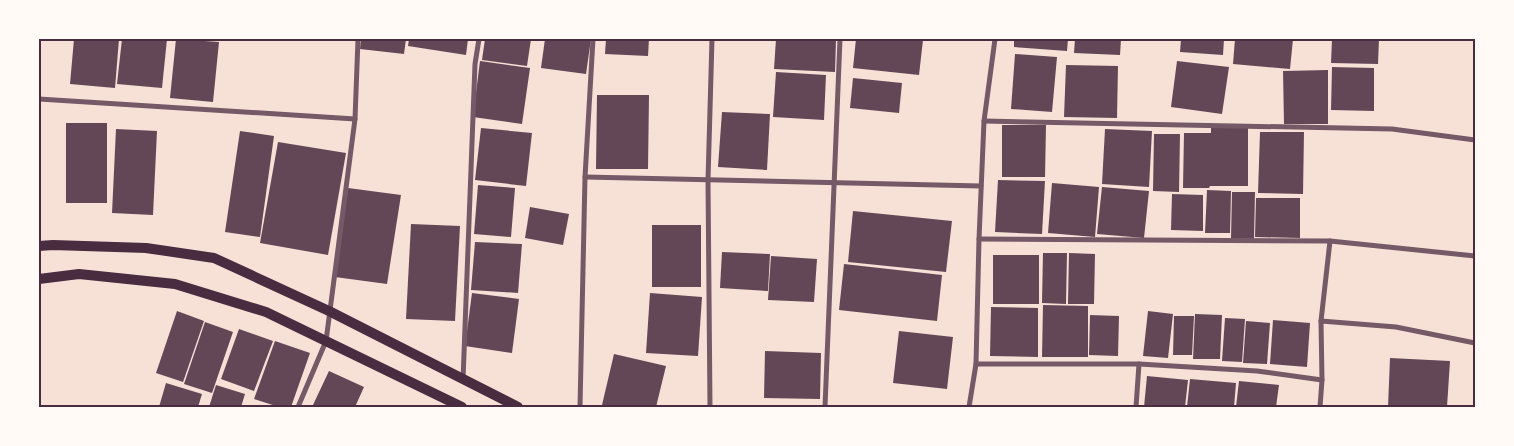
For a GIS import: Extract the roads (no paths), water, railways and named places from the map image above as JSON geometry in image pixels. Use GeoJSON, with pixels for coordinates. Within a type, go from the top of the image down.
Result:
{"type":"FeatureCollection","features":[{"type":"Feature","properties":{"kind":"main road"},"geometry":{"type":"LineString","coordinates":[[39,246],[53,244],[146,248],[214,258],[329,311],[518,407]]}},
{"type":"Feature","properties":{"kind":"main road"},"geometry":{"type":"LineString","coordinates":[[39,278],[78,274],[175,284],[266,312],[462,407]]}},
{"type":"Feature","properties":{"kind":"street"},"geometry":{"type":"LineString","coordinates":[[298,407],[326,341],[355,119],[358,39]]}},
{"type":"Feature","properties":{"kind":"street"},"geometry":{"type":"LineString","coordinates":[[463,380],[475,64],[479,39]]}},
{"type":"Feature","properties":{"kind":"street"},"geometry":{"type":"LineString","coordinates":[[580,407],[585,177],[593,39]]}},
{"type":"Feature","properties":{"kind":"street"},"geometry":{"type":"LineString","coordinates":[[710,407],[708,180],[712,39]]}},
{"type":"Feature","properties":{"kind":"street"},"geometry":{"type":"LineString","coordinates":[[825,407],[840,39]]}},
{"type":"Feature","properties":{"kind":"street"},"geometry":{"type":"LineString","coordinates":[[969,407],[976,364],[984,121],[995,39]]}},
{"type":"Feature","properties":{"kind":"street"},"geometry":{"type":"LineString","coordinates":[[39,99],[355,119]]}},
{"type":"Feature","properties":{"kind":"street"},"geometry":{"type":"LineString","coordinates":[[984,121],[1392,129],[1475,140]]}},
{"type":"Feature","properties":{"kind":"street"},"geometry":{"type":"LineString","coordinates":[[585,177],[981,186]]}},
{"type":"Feature","properties":{"kind":"street"},"geometry":{"type":"LineString","coordinates":[[979,239],[1330,241],[1475,256]]}},
{"type":"Feature","properties":{"kind":"street"},"geometry":{"type":"LineString","coordinates":[[1320,407],[1322,380],[1321,321],[1330,241]]}},
{"type":"Feature","properties":{"kind":"street"},"geometry":{"type":"LineString","coordinates":[[1321,321],[1396,327],[1475,343]]}},
{"type":"Feature","properties":{"kind":"street"},"geometry":{"type":"LineString","coordinates":[[976,364],[1138,364],[1256,371],[1322,380]]}},
{"type":"Feature","properties":{"kind":"street"},"geometry":{"type":"LineString","coordinates":[[1136,407],[1138,364]]}}]}
